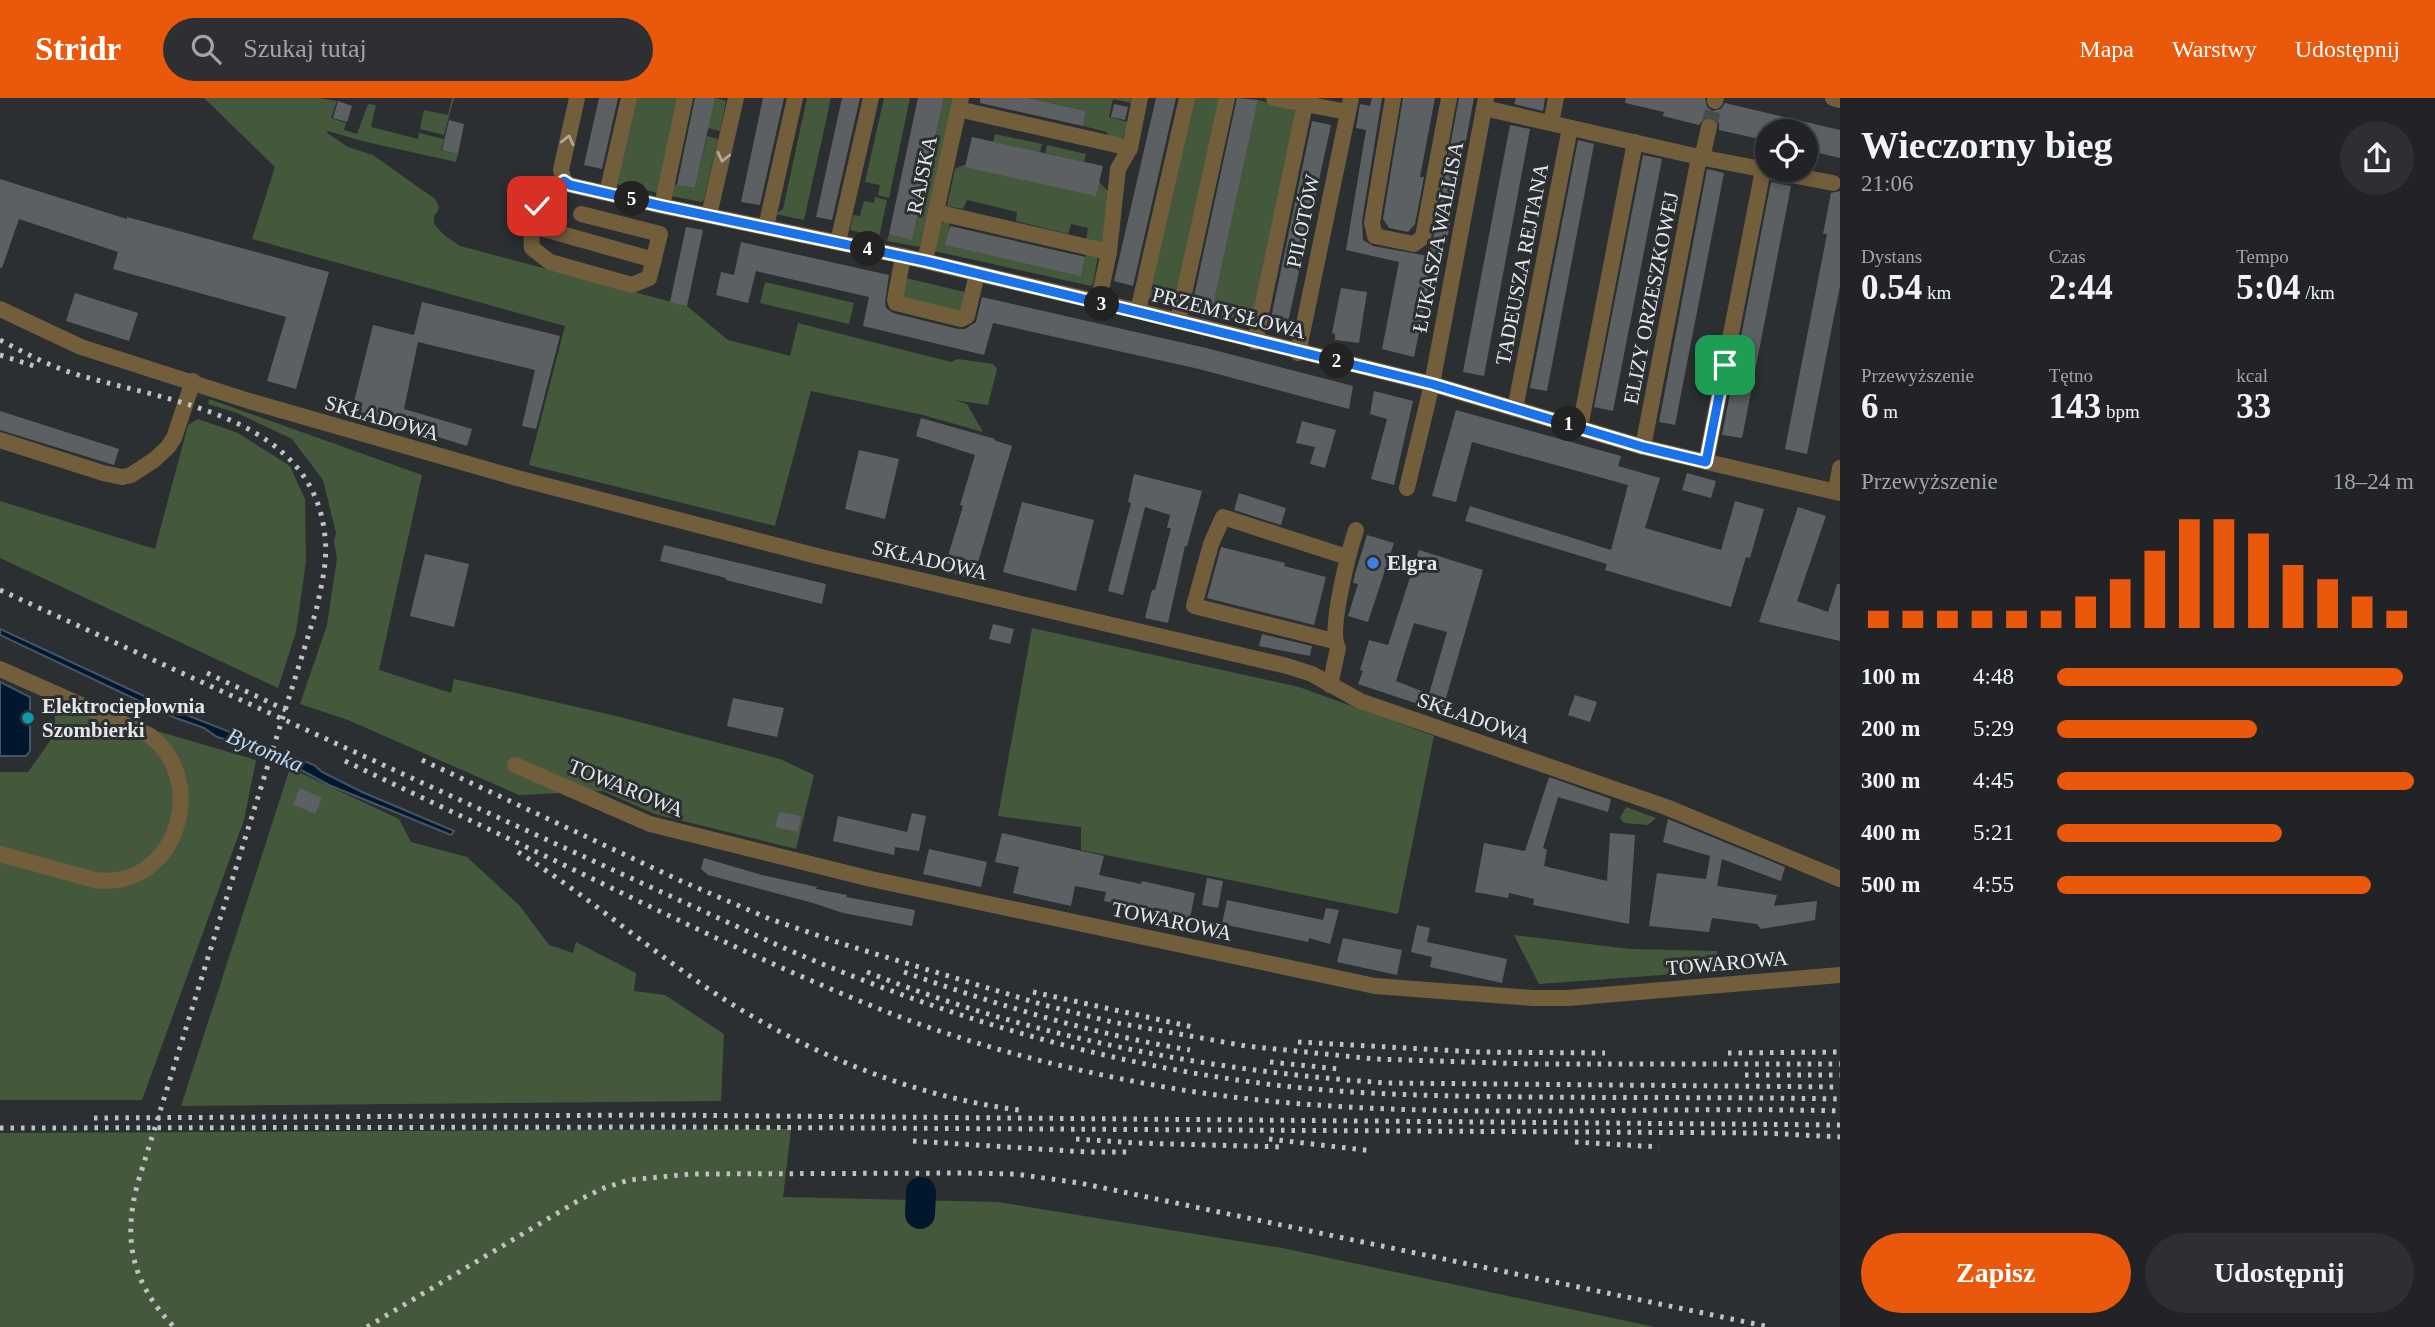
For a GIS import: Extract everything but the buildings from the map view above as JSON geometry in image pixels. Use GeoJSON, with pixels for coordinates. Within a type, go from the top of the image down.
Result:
{"type":"FeatureCollection","features":[{"type":"Feature","properties":{"kind":"street"},"geometry":{"type":"LineString","coordinates":[[577,98],[561,170],[564,181],[550,191],[537,206],[531,236],[532,248],[550,262],[632,285],[649,278],[660,234],[581,214]]}},
{"type":"Feature","properties":{"kind":"street"},"geometry":{"type":"LineString","coordinates":[[607,193],[629,98]]}},
{"type":"Feature","properties":{"kind":"street"},"geometry":{"type":"LineString","coordinates":[[662,206],[685,98]]}},
{"type":"Feature","properties":{"kind":"street"},"geometry":{"type":"LineString","coordinates":[[709,215],[736,98]]}},
{"type":"Feature","properties":{"kind":"street"},"geometry":{"type":"LineString","coordinates":[[766,227],[794,98]]}},
{"type":"Feature","properties":{"kind":"street"},"geometry":{"type":"LineString","coordinates":[[838,242],[871,98]]}},
{"type":"Feature","properties":{"kind":"street"},"geometry":{"type":"LineString","coordinates":[[1098,303],[1109,252],[1118,169],[1130,148],[1140,98]]}},
{"type":"Feature","properties":{"kind":"street"},"geometry":{"type":"LineString","coordinates":[[1138,312],[1186,98]]}},
{"type":"Feature","properties":{"kind":"street"},"geometry":{"type":"LineString","coordinates":[[1178,321],[1227,98]]}},
{"type":"Feature","properties":{"kind":"street"},"geometry":{"type":"LineString","coordinates":[[1274,98],[1305,104],[1349,105]]}},
{"type":"Feature","properties":{"kind":"street"},"geometry":{"type":"LineString","coordinates":[[1393,98],[1372,223],[1375,236],[1414,244],[1423,237],[1450,98]]}},
{"type":"Feature","properties":{"kind":"street"},"geometry":{"type":"LineString","coordinates":[[1550,123],[1556,98]]}},
{"type":"Feature","properties":{"kind":"street"},"geometry":{"type":"LineString","coordinates":[[1833,98],[1840,100]]}},
{"type":"Feature","properties":{"kind":"street"},"geometry":{"type":"LineString","coordinates":[[1485,103],[1570,128],[1755,168]]}},
{"type":"Feature","properties":{"kind":"street","name":"ŁUKASZA WALLISA"},"geometry":{"type":"LineString","coordinates":[[1407,488],[1432,384],[1485,103]]}},
{"type":"Feature","properties":{"kind":"street"},"geometry":{"type":"LineString","coordinates":[[960,104],[1130,148]]}},
{"type":"Feature","properties":{"kind":"street","name":"RAJSKA"},"geometry":{"type":"LineString","coordinates":[[925,261],[960,104]]}},
{"type":"Feature","properties":{"kind":"street"},"geometry":{"type":"LineString","coordinates":[[1255,341],[1305,104]]}},
{"type":"Feature","properties":{"kind":"street","name":"PILOTÓW"},"geometry":{"type":"LineString","coordinates":[[1298,352],[1349,105]]}},
{"type":"Feature","properties":{"kind":"street","name":"ELIZY ORZESZKOWEJ"},"geometry":{"type":"LineString","coordinates":[[1643,447],[1700,158],[1709,127]]}},
{"type":"Feature","properties":{"kind":"street","name":"TADEUSZA REJTANA"},"geometry":{"type":"LineString","coordinates":[[1515,409],[1570,128]]}},
{"type":"Feature","properties":{"kind":"street"},"geometry":{"type":"LineString","coordinates":[[1580,427],[1635,142]]}},
{"type":"Feature","properties":{"kind":"street"},"geometry":{"type":"LineString","coordinates":[[1818,180],[1833,183]]}},
{"type":"Feature","properties":{"kind":"street","name":"PRZEMYSŁOWA"},"geometry":{"type":"LineString","coordinates":[[564,181],[570,185],[662,206],[925,261],[1178,321],[1432,384],[1643,447],[1838,492]]}},
{"type":"Feature","properties":{"kind":"street"},"geometry":{"type":"LineString","coordinates":[[1706,462],[1761,182]]}},
{"type":"Feature","properties":{"kind":"street"},"geometry":{"type":"LineString","coordinates":[[936,212],[1109,252]]}},
{"type":"Feature","properties":{"kind":"street"},"geometry":{"type":"LineString","coordinates":[[533,226],[654,260]]}},
{"type":"Feature","properties":{"kind":"street"},"geometry":{"type":"LineString","coordinates":[[904,257],[896,303],[961,319],[967,316],[977,274]]}},
{"type":"Feature","properties":{"kind":"street","name":"SKŁADOWA"},"geometry":{"type":"LineString","coordinates":[[0,309],[81,347],[249,401],[517,478],[821,557],[1265,660],[1312,674],[1360,701],[1666,807],[1840,879]]}},
{"type":"Feature","properties":{"kind":"street"},"geometry":{"type":"LineString","coordinates":[[0,440],[103,473],[122,477],[131,475],[154,460],[174,438],[193,382]]}},
{"type":"Feature","properties":{"kind":"street"},"geometry":{"type":"LineString","coordinates":[[1838,492],[1840,468]]}},
{"type":"Feature","properties":{"kind":"street"},"geometry":{"type":"LineString","coordinates":[[1334,641],[1194,606],[1210,544],[1223,517],[1347,557]]}},
{"type":"Feature","properties":{"kind":"street"},"geometry":{"type":"LineString","coordinates":[[1330,685],[1338,648],[1334,641],[1347,557],[1356,530]]}},
{"type":"Feature","properties":{"kind":"street"},"geometry":{"type":"LineString","coordinates":[[0,669],[149,735],[164,748],[173,761],[178,771],[181,797],[177,822],[159,859],[149,869],[128,878],[111,882],[95,880],[0,854]]}},
{"type":"Feature","properties":{"kind":"street","name":"TOWAROWA"},"geometry":{"type":"LineString","coordinates":[[515,765],[629,817],[673,831],[871,878],[1375,986],[1533,998],[1568,998],[1840,975]]}},
{"type":"Feature","properties":{"kind":"green space"},"geometry":{"type":"Polygon","coordinates":[[[204,98],[318,98],[337,101],[331,118],[346,123],[344,130],[357,134],[368,104],[376,105],[371,127],[418,139],[419,133],[444,139],[441,150],[458,154],[456,162],[328,131],[327,133],[348,147],[373,155],[435,199],[439,208],[434,216],[434,224],[460,246],[687,306],[728,340],[790,356],[798,323],[951,362],[958,359],[993,364],[997,369],[988,405],[954,400],[967,404],[983,432],[923,415],[811,391],[775,526],[529,465],[565,326],[252,239],[275,167],[204,98]]]}},
{"type":"Feature","properties":{"kind":"green space"},"geometry":{"type":"Polygon","coordinates":[[[452,98],[444,135],[420,129],[424,110],[448,115],[452,98]]]}},
{"type":"Feature","properties":{"kind":"green space"},"geometry":{"type":"Polygon","coordinates":[[[636,98],[680,98],[659,193],[616,184],[636,98]]]}},
{"type":"Feature","properties":{"kind":"green space"},"geometry":{"type":"Polygon","coordinates":[[[715,98],[726,101],[720,131],[708,128],[715,98]]]}},
{"type":"Feature","properties":{"kind":"green space"},"geometry":{"type":"Polygon","coordinates":[[[807,98],[831,98],[804,220],[775,214],[783,209],[807,98]]]}},
{"type":"Feature","properties":{"kind":"green space"},"geometry":{"type":"Polygon","coordinates":[[[884,98],[910,98],[889,198],[878,195],[880,185],[865,182],[884,98]]]}},
{"type":"Feature","properties":{"kind":"green space"},"geometry":{"type":"Polygon","coordinates":[[[944,98],[955,98],[920,247],[887,241],[889,234],[912,239],[944,98]]]}},
{"type":"Feature","properties":{"kind":"green space"},"geometry":{"type":"Polygon","coordinates":[[[1028,98],[1133,98],[1131,103],[1113,99],[1109,117],[1128,122],[1123,138],[1115,141],[1108,140],[1107,132],[1083,126],[1086,111],[1028,98]]]}},
{"type":"Feature","properties":{"kind":"green space"},"geometry":{"type":"Polygon","coordinates":[[[1192,98],[1224,98],[1178,306],[1149,299],[1192,98]]]}},
{"type":"Feature","properties":{"kind":"green space"},"geometry":{"type":"Polygon","coordinates":[[[1258,100],[1296,109],[1255,323],[1221,315],[1224,308],[1213,306],[1258,100]]]}},
{"type":"Feature","properties":{"kind":"green space"},"geometry":{"type":"Polygon","coordinates":[[[995,134],[1042,144],[1040,152],[993,142],[995,134]]]}},
{"type":"Feature","properties":{"kind":"green space"},"geometry":{"type":"Polygon","coordinates":[[[707,136],[718,139],[704,199],[702,202],[671,196],[673,184],[695,188],[707,136]]]}},
{"type":"Feature","properties":{"kind":"green space"},"geometry":{"type":"Polygon","coordinates":[[[1047,145],[1086,154],[1084,162],[1045,153],[1047,145]]]}},
{"type":"Feature","properties":{"kind":"green space"},"geometry":{"type":"Polygon","coordinates":[[[966,164],[965,166],[1099,182],[1112,195],[1102,243],[1086,239],[1088,228],[1071,224],[1068,234],[1016,221],[1017,212],[967,200],[963,209],[947,206],[955,169],[966,164]]]}},
{"type":"Feature","properties":{"kind":"green space"},"geometry":{"type":"Polygon","coordinates":[[[875,197],[887,200],[879,237],[850,230],[853,215],[860,216],[864,201],[874,203],[875,197]]]}},
{"type":"Feature","properties":{"kind":"green space"},"geometry":{"type":"Polygon","coordinates":[[[950,222],[946,245],[1081,275],[1086,253],[1098,256],[1093,284],[1091,286],[934,251],[940,225],[950,222]]]}},
{"type":"Feature","properties":{"kind":"green space"},"geometry":{"type":"Polygon","coordinates":[[[906,278],[969,293],[964,310],[959,313],[905,300],[901,295],[906,278]]]}},
{"type":"Feature","properties":{"kind":"green space"},"geometry":{"type":"Polygon","coordinates":[[[765,282],[854,303],[849,324],[760,303],[765,282]]]}},
{"type":"Feature","properties":{"kind":"green space"},"geometry":{"type":"Polygon","coordinates":[[[209,399],[422,475],[379,670],[451,693],[454,679],[616,716],[780,759],[814,775],[796,849],[655,814],[603,791],[519,795],[348,720],[300,704],[327,625],[337,558],[334,542],[336,533],[323,480],[292,439],[237,413],[208,404],[209,399]]]}},
{"type":"Feature","properties":{"kind":"green space"},"geometry":{"type":"Polygon","coordinates":[[[198,419],[238,433],[290,466],[305,499],[306,562],[296,632],[278,688],[0,558],[0,501],[155,549],[188,425],[198,419]]]}},
{"type":"Feature","properties":{"kind":"green space"},"geometry":{"type":"Polygon","coordinates":[[[1032,628],[1299,687],[1434,736],[1398,914],[1081,850],[1081,827],[998,816],[1032,628]]]}},
{"type":"Feature","properties":{"kind":"green space"},"geometry":{"type":"Polygon","coordinates":[[[55,701],[256,760],[244,820],[142,1100],[0,1100],[0,772],[28,772],[55,734],[55,701]]]}},
{"type":"Feature","properties":{"kind":"green space"},"geometry":{"type":"Polygon","coordinates":[[[290,768],[399,819],[411,842],[467,857],[519,905],[549,945],[573,953],[576,942],[636,973],[634,991],[665,995],[724,1034],[721,1101],[181,1106],[290,768]]]}},
{"type":"Feature","properties":{"kind":"green space"},"geometry":{"type":"Polygon","coordinates":[[[1626,807],[1656,818],[1648,825],[1624,823],[1620,818],[1626,807]]]}},
{"type":"Feature","properties":{"kind":"green space"},"geometry":{"type":"Polygon","coordinates":[[[1514,935],[1630,949],[1717,951],[1717,971],[1539,984],[1514,935]]]}},
{"type":"Feature","properties":{"kind":"green space"},"geometry":{"type":"Polygon","coordinates":[[[791,1129],[783,1197],[998,1202],[1282,1248],[1655,1327],[0,1327],[0,1133],[791,1129]]]}},
{"type":"Feature","properties":{"kind":"water"},"geometry":{"type":"Polygon","coordinates":[[[0,629],[174,710],[314,765],[322,772],[362,792],[454,831],[451,835],[329,785],[264,750],[217,737],[204,728],[173,717],[0,635],[0,629]]]}},
{"type":"Feature","properties":{"kind":"water"},"geometry":{"type":"Polygon","coordinates":[[[0,682],[30,697],[30,751],[26,756],[0,756],[0,682]]]}},
{"type":"Feature","properties":{"kind":"waterway","name":"Bytomka"},"geometry":{"type":"LineString","coordinates":[[920,1214],[921,1192]]}},
{"type":"Feature","properties":{"kind":"tunnel"},"geometry":{"type":"LineString","coordinates":[[1709,127],[1715,101]]}},
{"type":"Feature","properties":{"kind":"railway"},"geometry":{"type":"LineString","coordinates":[[0,340],[71,373],[196,407],[233,422],[267,441],[295,465],[315,497],[325,537],[325,565],[316,611],[133,1203],[131,1242],[134,1260],[148,1294],[174,1327]]}},
{"type":"Feature","properties":{"kind":"railway"},"geometry":{"type":"LineString","coordinates":[[0,355],[37,367]]}},
{"type":"Feature","properties":{"kind":"railway"},"geometry":{"type":"LineString","coordinates":[[0,590],[784,948],[896,993],[1010,1030],[1126,1060],[1185,1072],[1316,1089],[1460,1096],[1840,1099]]}},
{"type":"Feature","properties":{"kind":"railway"},"geometry":{"type":"LineString","coordinates":[[207,673],[286,710]]}},
{"type":"Feature","properties":{"kind":"railway"},"geometry":{"type":"LineString","coordinates":[[422,760],[681,881],[770,919],[1044,1005],[1112,1022],[1246,1046],[1375,1059],[1530,1064],[1840,1064]]}},
{"type":"Feature","properties":{"kind":"railway"},"geometry":{"type":"LineString","coordinates":[[345,761],[709,935],[828,988],[942,1032],[1083,1071],[1189,1091],[1351,1107],[1514,1111],[1840,1111]]}},
{"type":"Feature","properties":{"kind":"railway"},"geometry":{"type":"LineString","coordinates":[[518,852],[713,992],[784,1034],[821,1052],[898,1082],[938,1094],[1019,1110]]}},
{"type":"Feature","properties":{"kind":"railway"},"geometry":{"type":"LineString","coordinates":[[867,972],[993,1016],[1058,1033],[1122,1048],[1254,1070],[1387,1083],[1840,1087]]}},
{"type":"Feature","properties":{"kind":"railway"},"geometry":{"type":"LineString","coordinates":[[904,972],[1045,1017],[1117,1036],[1190,1050]]}},
{"type":"Feature","properties":{"kind":"railway"},"geometry":{"type":"LineString","coordinates":[[1033,992],[1197,1028]]}},
{"type":"Feature","properties":{"kind":"railway"},"geometry":{"type":"LineString","coordinates":[[1298,1042],[1478,1052],[1605,1053]]}},
{"type":"Feature","properties":{"kind":"railway"},"geometry":{"type":"LineString","coordinates":[[1728,1053],[1840,1052]]}},
{"type":"Feature","properties":{"kind":"railway"},"geometry":{"type":"LineString","coordinates":[[1270,1062],[1339,1069]]}},
{"type":"Feature","properties":{"kind":"railway"},"geometry":{"type":"LineString","coordinates":[[1745,1075],[1840,1075]]}},
{"type":"Feature","properties":{"kind":"railway"},"geometry":{"type":"LineString","coordinates":[[94,1118],[653,1115],[1840,1125]]}},
{"type":"Feature","properties":{"kind":"railway"},"geometry":{"type":"LineString","coordinates":[[0,1128],[684,1127],[1764,1133],[1840,1137]]}},
{"type":"Feature","properties":{"kind":"railway"},"geometry":{"type":"LineString","coordinates":[[1076,1139],[1282,1147]]}},
{"type":"Feature","properties":{"kind":"railway"},"geometry":{"type":"LineString","coordinates":[[1269,1139],[1373,1151]]}},
{"type":"Feature","properties":{"kind":"railway"},"geometry":{"type":"LineString","coordinates":[[913,1141],[1087,1152],[1133,1152]]}},
{"type":"Feature","properties":{"kind":"railway"},"geometry":{"type":"LineString","coordinates":[[1575,1142],[1659,1147]]}},
{"type":"Feature","properties":{"kind":"railway"},"geometry":{"type":"LineString","coordinates":[[367,1327],[581,1199],[629,1180],[691,1174],[964,1173],[1015,1174],[1080,1183],[1770,1327]]}},
{"type":"Feature","properties":{"kind":"place","name":"Elgra"},"geometry":{"type":"Point","coordinates":[1373,563]}},
{"type":"Feature","properties":{"kind":"place","name":"Elektrociepłownia Szombierki"},"geometry":{"type":"Point","coordinates":[28,718]}},
{"type":"Feature","properties":{"kind":"route"},"geometry":{"type":"LineString","coordinates":[[537,206],[550,191],[564,181],[570,185],[662,206],[925,261],[1432,384],[1643,447],[1706,462],[1725,365]]}}]}
